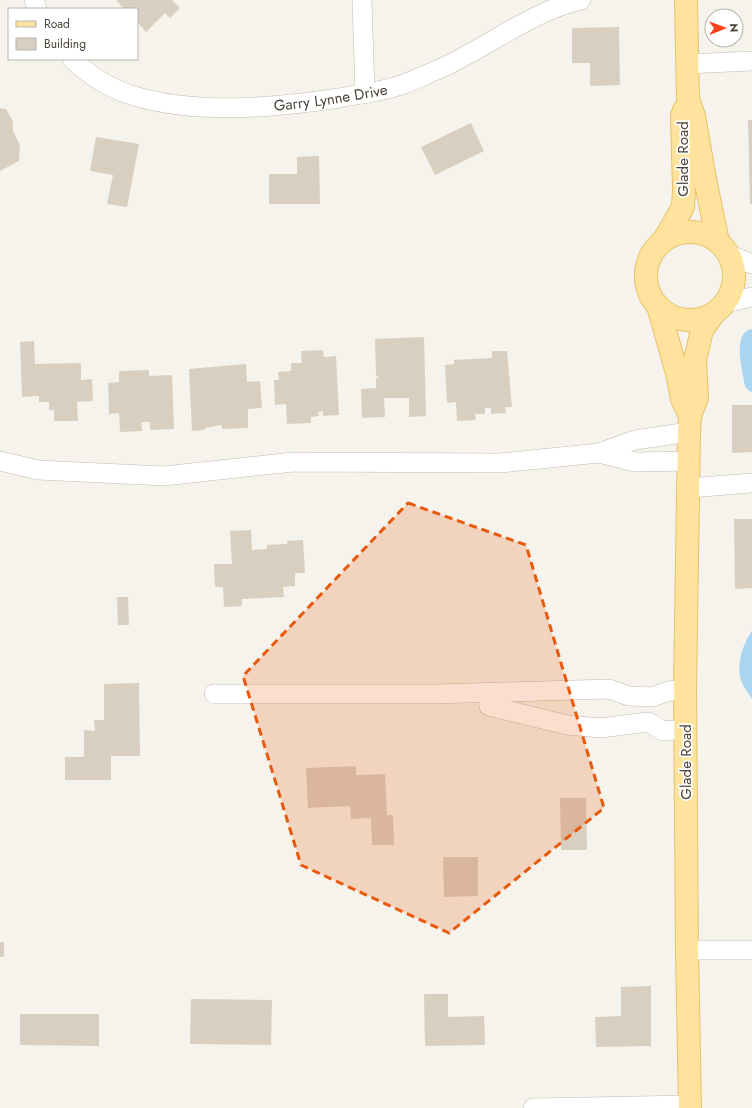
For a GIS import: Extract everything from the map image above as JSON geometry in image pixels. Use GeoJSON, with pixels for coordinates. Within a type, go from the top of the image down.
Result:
{"type":"FeatureCollection","features":[{"type":"Feature","properties":{"kind":"main road","name":"Glade Road"},"geometry":{"type":"LineString","coordinates":[[686,0],[688,99],[694,116],[704,179],[723,248],[734,271],[733,286],[728,299],[719,308],[708,317],[694,320],[678,319],[664,313],[653,302],[647,288],[645,272],[649,257],[658,244],[670,235],[686,231],[699,232],[713,237],[723,248]]}},
{"type":"Feature","properties":{"kind":"main road","name":"Glade Road"},"geometry":{"type":"LineString","coordinates":[[664,240],[683,206],[682,116],[688,99]]}},
{"type":"Feature","properties":{"kind":"main road","name":"Glade Road"},"geometry":{"type":"LineString","coordinates":[[658,306],[690,424]]}},
{"type":"Feature","properties":{"kind":"main road","name":"Glade Road"},"geometry":{"type":"LineString","coordinates":[[690,1107],[687,950],[686,729],[689,488],[688,461],[690,424],[697,397],[695,360],[697,348],[702,330],[719,308]]}},
{"type":"Feature","properties":{"kind":"street"},"geometry":{"type":"LineString","coordinates":[[362,0],[365,94]]}},
{"type":"Feature","properties":{"kind":"street","name":"Garry Lynne Drive"},"geometry":{"type":"LineString","coordinates":[[73,60],[83,69],[108,86],[131,95],[176,104],[218,107],[286,106],[365,94],[400,85],[439,69],[518,25],[569,3],[582,0]]}},
{"type":"Feature","properties":{"kind":"street"},"geometry":{"type":"LineString","coordinates":[[687,64],[752,61]]}},
{"type":"Feature","properties":{"kind":"street"},"geometry":{"type":"LineString","coordinates":[[723,248],[752,264]]}},
{"type":"Feature","properties":{"kind":"street"},"geometry":{"type":"LineString","coordinates":[[719,308],[752,297]]}},
{"type":"Feature","properties":{"kind":"street"},"geometry":{"type":"LineString","coordinates":[[0,461],[38,470],[164,476],[293,462],[501,463],[599,453],[635,440],[690,424]]}},
{"type":"Feature","properties":{"kind":"street"},"geometry":{"type":"LineString","coordinates":[[599,453],[635,462],[688,461]]}},
{"type":"Feature","properties":{"kind":"street"},"geometry":{"type":"LineString","coordinates":[[689,488],[752,483]]}},
{"type":"Feature","properties":{"kind":"street"},"geometry":{"type":"LineString","coordinates":[[214,694],[434,694],[609,689],[629,696],[652,698],[669,691],[686,689]]}},
{"type":"Feature","properties":{"kind":"street"},"geometry":{"type":"LineString","coordinates":[[487,692],[489,706],[566,725],[601,728],[648,722],[663,731],[686,729]]}},
{"type":"Feature","properties":{"kind":"street"},"geometry":{"type":"LineString","coordinates":[[648,722],[652,698]]}},
{"type":"Feature","properties":{"kind":"street"},"geometry":{"type":"LineString","coordinates":[[687,950],[752,950]]}},
{"type":"Feature","properties":{"kind":"street"},"geometry":{"type":"LineString","coordinates":[[533,1108],[690,1107]]}},
{"type":"Feature","properties":{"kind":"highlighted area"},"geometry":{"type":"Polygon","coordinates":[[[408,503],[526,545],[604,808],[449,933],[301,865],[243,676],[408,503]]]}},
{"type":"Feature","properties":{"kind":"water"},"geometry":{"type":"Polygon","coordinates":[[[752,329],[752,392],[745,386],[740,345],[742,337],[746,332],[752,329]]]}},
{"type":"Feature","properties":{"kind":"water"},"geometry":{"type":"Polygon","coordinates":[[[752,631],[752,699],[742,682],[739,665],[746,640],[752,631]]]}},
{"type":"Feature","properties":{"kind":"building"},"geometry":{"type":"Polygon","coordinates":[[[116,0],[172,0],[180,8],[170,18],[165,13],[146,32],[138,23],[138,8],[123,8],[116,0]]]}},
{"type":"Feature","properties":{"kind":"building"},"geometry":{"type":"Polygon","coordinates":[[[619,27],[620,85],[590,86],[590,63],[572,63],[572,28],[619,27]]]}},
{"type":"Feature","properties":{"kind":"building"},"geometry":{"type":"Polygon","coordinates":[[[0,108],[6,109],[13,122],[13,131],[20,145],[19,161],[0,171],[0,108]]]}},
{"type":"Feature","properties":{"kind":"building"},"geometry":{"type":"Polygon","coordinates":[[[748,120],[752,120],[752,204],[750,204],[748,120]]]}},
{"type":"Feature","properties":{"kind":"building"},"geometry":{"type":"Polygon","coordinates":[[[471,123],[484,151],[435,175],[421,147],[471,123]]]}},
{"type":"Feature","properties":{"kind":"building"},"geometry":{"type":"Polygon","coordinates":[[[96,137],[139,144],[127,207],[107,204],[113,175],[90,171],[96,137]]]}},
{"type":"Feature","properties":{"kind":"building"},"geometry":{"type":"Polygon","coordinates":[[[319,156],[320,204],[269,204],[269,174],[297,174],[297,157],[319,156]]]}},
{"type":"Feature","properties":{"kind":"building"},"geometry":{"type":"Polygon","coordinates":[[[424,337],[426,416],[409,417],[409,398],[384,398],[385,417],[362,418],[361,389],[376,388],[376,378],[378,378],[378,376],[376,376],[375,339],[424,337]]]}},
{"type":"Feature","properties":{"kind":"building"},"geometry":{"type":"Polygon","coordinates":[[[34,341],[35,364],[81,363],[81,380],[92,379],[93,401],[77,402],[78,421],[54,421],[54,410],[49,410],[49,402],[39,402],[39,396],[22,397],[20,342],[34,341]]]}},
{"type":"Feature","properties":{"kind":"building"},"geometry":{"type":"Polygon","coordinates":[[[323,350],[324,357],[336,356],[339,415],[323,416],[323,411],[318,412],[319,416],[311,417],[311,423],[287,424],[286,404],[275,405],[274,380],[279,380],[278,372],[291,371],[291,363],[302,363],[301,351],[323,350]]]}},
{"type":"Feature","properties":{"kind":"building"},"geometry":{"type":"Polygon","coordinates":[[[492,351],[507,351],[512,407],[505,407],[506,413],[491,414],[491,408],[485,408],[485,414],[475,414],[476,420],[457,421],[456,402],[447,403],[445,365],[454,364],[454,360],[492,358],[492,351]]]}},
{"type":"Feature","properties":{"kind":"building"},"geometry":{"type":"Polygon","coordinates":[[[246,364],[247,382],[260,381],[262,408],[248,409],[248,428],[222,429],[222,425],[205,428],[205,430],[192,431],[189,369],[246,364]]]}},
{"type":"Feature","properties":{"kind":"building"},"geometry":{"type":"Polygon","coordinates":[[[149,370],[149,376],[172,375],[174,429],[150,430],[150,422],[141,422],[142,431],[120,432],[119,413],[109,414],[108,383],[119,382],[119,371],[149,370]]]}},
{"type":"Feature","properties":{"kind":"building"},"geometry":{"type":"Polygon","coordinates":[[[732,405],[752,405],[752,452],[732,453],[732,405]]]}},
{"type":"Feature","properties":{"kind":"building"},"geometry":{"type":"Polygon","coordinates":[[[734,519],[752,519],[752,588],[735,589],[734,519]]]}},
{"type":"Feature","properties":{"kind":"building"},"geometry":{"type":"Polygon","coordinates":[[[251,530],[252,550],[267,549],[267,545],[287,544],[287,541],[303,540],[305,573],[295,573],[295,586],[283,587],[284,597],[242,599],[242,606],[224,607],[223,587],[215,587],[214,564],[232,564],[230,531],[251,530]]]}},
{"type":"Feature","properties":{"kind":"building"},"geometry":{"type":"Polygon","coordinates":[[[117,597],[128,597],[129,625],[118,625],[117,597]]]}},
{"type":"Feature","properties":{"kind":"building"},"geometry":{"type":"Polygon","coordinates":[[[139,683],[140,756],[111,756],[111,780],[65,780],[65,757],[84,757],[84,730],[95,731],[94,720],[104,720],[104,684],[139,683]]]}},
{"type":"Feature","properties":{"kind":"building"},"geometry":{"type":"Polygon","coordinates":[[[356,766],[356,775],[385,774],[387,815],[393,815],[394,845],[372,845],[371,818],[351,819],[350,806],[308,808],[306,768],[356,766]]]}},
{"type":"Feature","properties":{"kind":"building"},"geometry":{"type":"Polygon","coordinates":[[[560,798],[586,798],[587,850],[561,850],[560,798]]]}},
{"type":"Feature","properties":{"kind":"building"},"geometry":{"type":"Polygon","coordinates":[[[443,857],[478,857],[478,896],[444,897],[443,857]]]}},
{"type":"Feature","properties":{"kind":"building"},"geometry":{"type":"Polygon","coordinates":[[[0,942],[4,942],[4,957],[0,957],[0,942]]]}},
{"type":"Feature","properties":{"kind":"building"},"geometry":{"type":"Polygon","coordinates":[[[651,986],[651,1046],[596,1047],[595,1017],[621,1016],[621,987],[651,986]]]}},
{"type":"Feature","properties":{"kind":"building"},"geometry":{"type":"Polygon","coordinates":[[[424,994],[448,994],[448,1017],[484,1016],[485,1045],[425,1046],[424,994]]]}},
{"type":"Feature","properties":{"kind":"building"},"geometry":{"type":"Polygon","coordinates":[[[191,999],[272,1000],[271,1045],[190,1044],[191,999]]]}},
{"type":"Feature","properties":{"kind":"building"},"geometry":{"type":"Polygon","coordinates":[[[20,1014],[99,1014],[99,1046],[20,1045],[20,1014]]]}}]}
